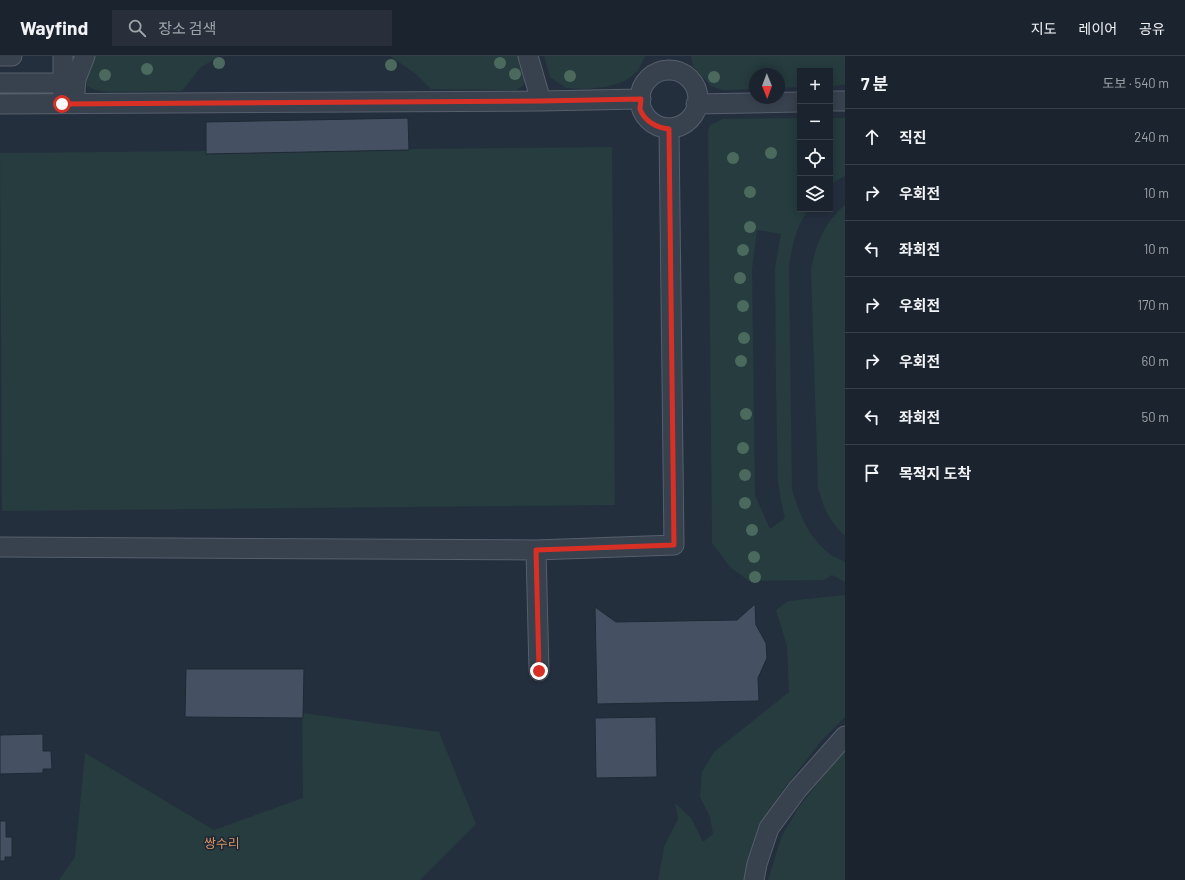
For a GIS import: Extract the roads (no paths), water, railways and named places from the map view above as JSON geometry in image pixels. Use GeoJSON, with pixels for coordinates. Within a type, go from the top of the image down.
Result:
{"type":"FeatureCollection","features":[{"type":"Feature","properties":{"kind":"street"},"geometry":{"type":"LineString","coordinates":[[0,56],[12,56]]}},
{"type":"Feature","properties":{"kind":"street"},"geometry":{"type":"LineString","coordinates":[[63,56],[64,82],[68,104]]}},
{"type":"Feature","properties":{"kind":"street"},"geometry":{"type":"LineString","coordinates":[[68,104],[85,56]]}},
{"type":"Feature","properties":{"kind":"street"},"geometry":{"type":"LineString","coordinates":[[528,56],[541,101]]}},
{"type":"Feature","properties":{"kind":"street"},"geometry":{"type":"LineString","coordinates":[[657,64],[664,70],[674,70],[679,64],[695,87],[698,96],[694,113],[689,121],[682,126],[669,129],[663,128],[653,124],[645,118],[640,109],[641,89],[657,64]]}},
{"type":"Feature","properties":{"kind":"street"},"geometry":{"type":"LineString","coordinates":[[0,83],[64,82]]}},
{"type":"Feature","properties":{"kind":"street"},"geometry":{"type":"LineString","coordinates":[[0,104],[541,101],[641,99]]}},
{"type":"Feature","properties":{"kind":"street"},"geometry":{"type":"LineString","coordinates":[[833,102],[845,101]]}},
{"type":"Feature","properties":{"kind":"street"},"geometry":{"type":"LineString","coordinates":[[696,104],[797,102]]}},
{"type":"Feature","properties":{"kind":"street"},"geometry":{"type":"LineString","coordinates":[[0,548],[536,550],[674,545],[669,129]]}},
{"type":"Feature","properties":{"kind":"street"},"geometry":{"type":"LineString","coordinates":[[536,550],[539,671]]}},
{"type":"Feature","properties":{"kind":"street"},"geometry":{"type":"LineString","coordinates":[[754,880],[757,864],[769,828],[797,790],[845,736]]}},
{"type":"Feature","properties":{"kind":"district","name":"쌍수리"},"geometry":{"type":"Point","coordinates":[222,843]}}]}
